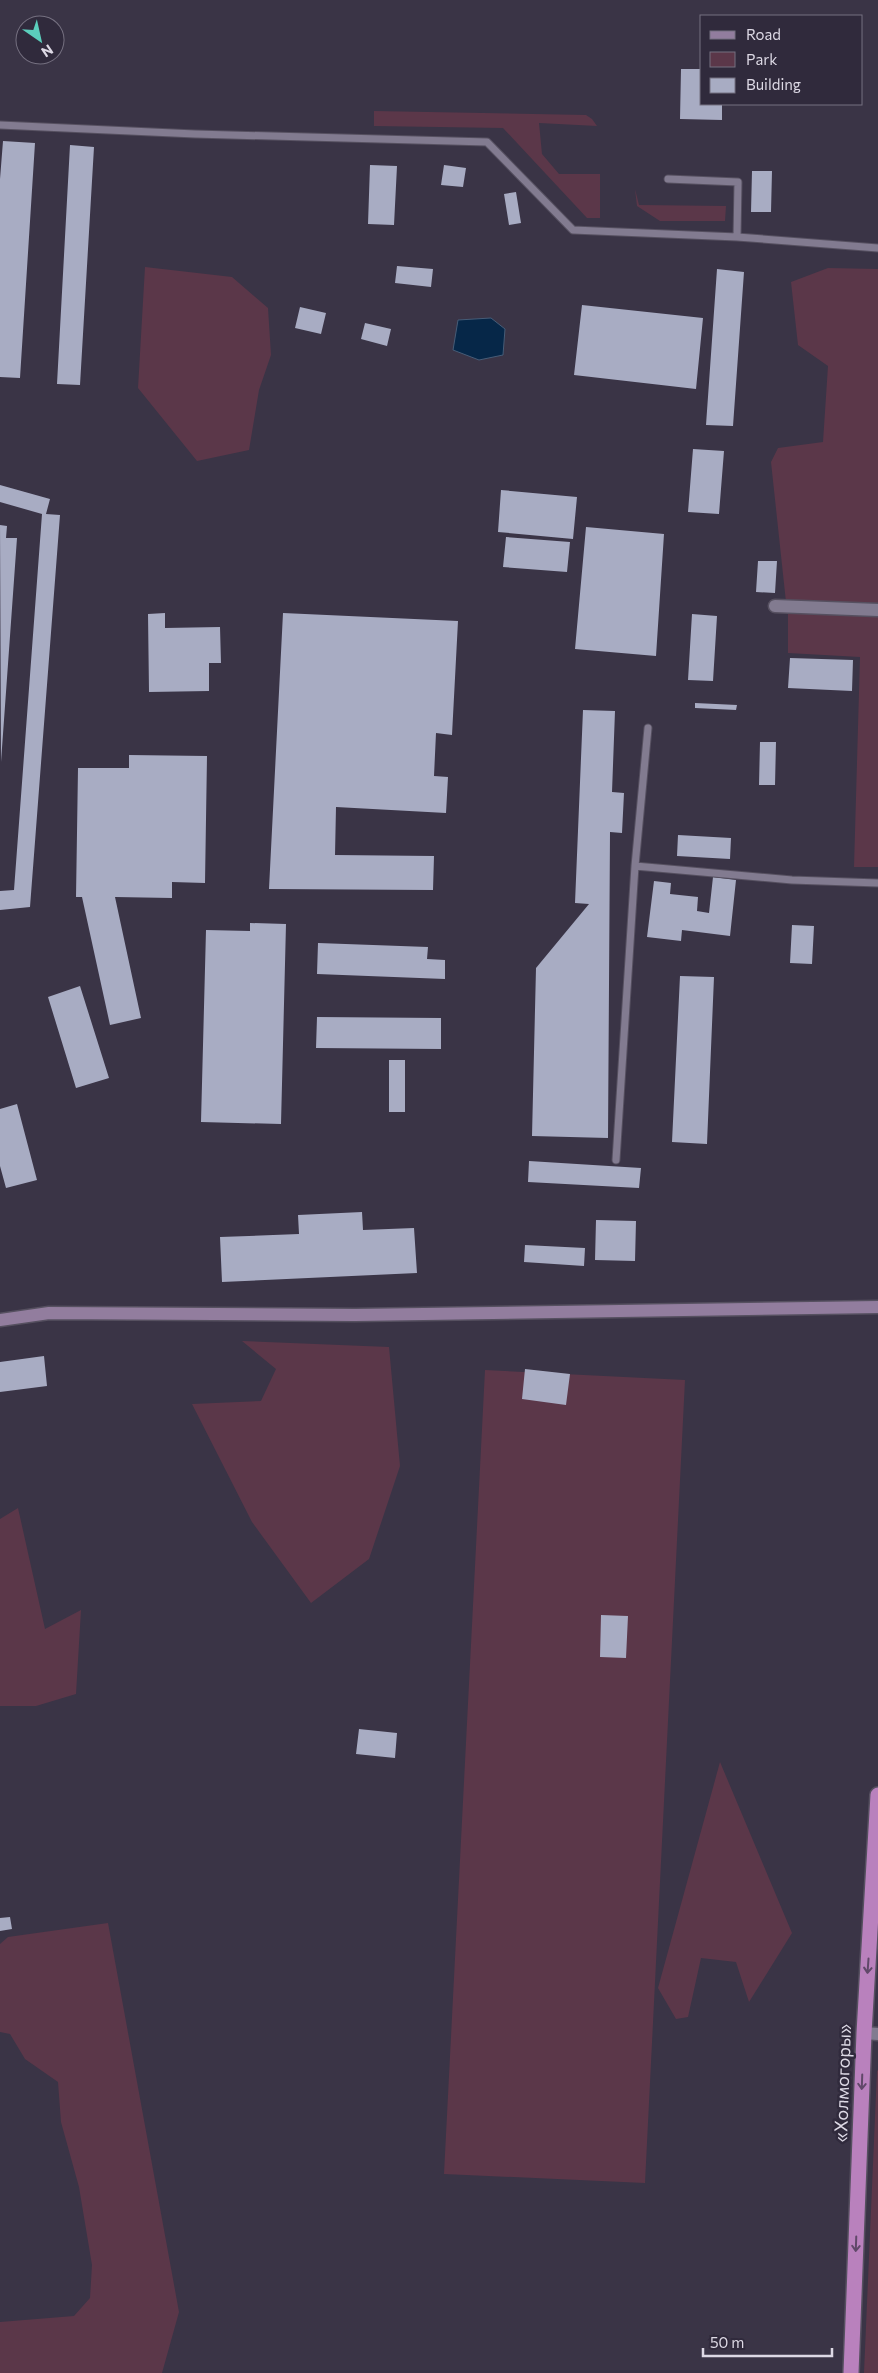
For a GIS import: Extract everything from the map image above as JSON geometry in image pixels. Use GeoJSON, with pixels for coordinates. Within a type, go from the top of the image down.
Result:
{"type":"FeatureCollection","features":[{"type":"Feature","properties":{"kind":"highway","name":"«Холмогоры»"},"geometry":{"type":"LineString","coordinates":[[850,2373],[871,2033],[878,1795]]}},
{"type":"Feature","properties":{"kind":"street"},"geometry":{"type":"LineString","coordinates":[[775,606],[878,610]]}},
{"type":"Feature","properties":{"kind":"street"},"geometry":{"type":"LineString","coordinates":[[0,1320],[49,1313],[355,1315],[878,1307]]}},
{"type":"Feature","properties":{"kind":"lane"},"geometry":{"type":"LineString","coordinates":[[0,125],[195,134],[487,142],[573,230],[856,244],[878,248]]}},
{"type":"Feature","properties":{"kind":"lane"},"geometry":{"type":"LineString","coordinates":[[668,179],[738,182],[736,237]]}},
{"type":"Feature","properties":{"kind":"lane"},"geometry":{"type":"LineString","coordinates":[[616,1160],[635,866],[648,728]]}},
{"type":"Feature","properties":{"kind":"lane"},"geometry":{"type":"LineString","coordinates":[[635,866],[792,880],[878,883]]}},
{"type":"Feature","properties":{"kind":"green space"},"geometry":{"type":"Polygon","coordinates":[[[374,111],[586,115],[597,126],[539,123],[542,154],[559,174],[600,174],[600,218],[587,218],[503,128],[374,126],[374,111]]]}},
{"type":"Feature","properties":{"kind":"green space"},"geometry":{"type":"Polygon","coordinates":[[[635,189],[639,205],[726,206],[725,221],[660,221],[637,206],[635,189]]]}},
{"type":"Feature","properties":{"kind":"green space"},"geometry":{"type":"Polygon","coordinates":[[[145,267],[232,277],[268,308],[271,355],[259,390],[249,450],[197,461],[138,388],[145,267]]]}},
{"type":"Feature","properties":{"kind":"green space"},"geometry":{"type":"Polygon","coordinates":[[[828,268],[878,269],[878,603],[786,602],[771,462],[778,448],[823,442],[828,366],[798,345],[791,282],[828,268]]]}},
{"type":"Feature","properties":{"kind":"green space"},"geometry":{"type":"Polygon","coordinates":[[[788,613],[878,615],[878,867],[854,867],[860,657],[788,653],[788,613]]]}},
{"type":"Feature","properties":{"kind":"green space"},"geometry":{"type":"Polygon","coordinates":[[[242,1341],[389,1347],[400,1466],[369,1559],[311,1603],[252,1522],[192,1404],[261,1401],[276,1369],[242,1341]]]}},
{"type":"Feature","properties":{"kind":"green space"},"geometry":{"type":"Polygon","coordinates":[[[485,1370],[685,1380],[645,2183],[444,2174],[485,1370]]]}},
{"type":"Feature","properties":{"kind":"green space"},"geometry":{"type":"Polygon","coordinates":[[[18,1508],[45,1629],[81,1610],[76,1694],[36,1706],[0,1706],[0,1519],[18,1508]]]}},
{"type":"Feature","properties":{"kind":"green space"},"geometry":{"type":"Polygon","coordinates":[[[720,1762],[792,1933],[749,2002],[736,1962],[701,1958],[688,2017],[676,2019],[658,1988],[720,1762]]]}},
{"type":"Feature","properties":{"kind":"green space"},"geometry":{"type":"Polygon","coordinates":[[[108,1923],[179,2312],[162,2373],[0,2373],[0,2322],[74,2316],[90,2298],[92,2265],[79,2187],[61,2122],[58,2082],[25,2059],[10,2034],[0,2032],[0,1944],[8,1937],[108,1923]]]}},
{"type":"Feature","properties":{"kind":"green space"},"geometry":{"type":"Polygon","coordinates":[[[877,2071],[878,2373],[864,2373],[877,2071]]]}},
{"type":"Feature","properties":{"kind":"water"},"geometry":{"type":"Polygon","coordinates":[[[491,318],[505,329],[503,355],[479,360],[453,350],[458,320],[491,318]]]}},
{"type":"Feature","properties":{"kind":"building"},"geometry":{"type":"Polygon","coordinates":[[[681,69],[700,69],[700,105],[722,105],[722,120],[680,119],[681,69]]]}},
{"type":"Feature","properties":{"kind":"building"},"geometry":{"type":"Polygon","coordinates":[[[3,141],[35,143],[20,378],[0,377],[0,179],[3,141]]]}},
{"type":"Feature","properties":{"kind":"building"},"geometry":{"type":"Polygon","coordinates":[[[70,145],[94,147],[80,385],[57,384],[70,145]]]}},
{"type":"Feature","properties":{"kind":"building"},"geometry":{"type":"Polygon","coordinates":[[[370,165],[397,166],[394,225],[368,224],[370,165]]]}},
{"type":"Feature","properties":{"kind":"building"},"geometry":{"type":"Polygon","coordinates":[[[444,165],[466,168],[463,187],[441,185],[444,165]]]}},
{"type":"Feature","properties":{"kind":"building"},"geometry":{"type":"Polygon","coordinates":[[[752,171],[772,171],[771,212],[751,212],[752,171]]]}},
{"type":"Feature","properties":{"kind":"building"},"geometry":{"type":"Polygon","coordinates":[[[516,192],[521,223],[509,225],[504,194],[516,192]]]}},
{"type":"Feature","properties":{"kind":"building"},"geometry":{"type":"Polygon","coordinates":[[[397,266],[433,269],[431,287],[395,283],[397,266]]]}},
{"type":"Feature","properties":{"kind":"building"},"geometry":{"type":"Polygon","coordinates":[[[717,269],[744,272],[733,426],[706,425],[717,269]]]}},
{"type":"Feature","properties":{"kind":"building"},"geometry":{"type":"Polygon","coordinates":[[[582,305],[703,318],[696,389],[574,375],[582,305]]]}},
{"type":"Feature","properties":{"kind":"building"},"geometry":{"type":"Polygon","coordinates":[[[300,307],[326,313],[321,334],[295,328],[300,307]]]}},
{"type":"Feature","properties":{"kind":"building"},"geometry":{"type":"Polygon","coordinates":[[[365,323],[391,329],[387,346],[361,339],[365,323]]]}},
{"type":"Feature","properties":{"kind":"building"},"geometry":{"type":"Polygon","coordinates":[[[693,449],[724,451],[719,514],[688,512],[693,449]]]}},
{"type":"Feature","properties":{"kind":"building"},"geometry":{"type":"Polygon","coordinates":[[[0,485],[50,499],[46,514],[60,515],[30,907],[0,910],[0,891],[14,890],[42,514],[0,502],[0,485]]]}},
{"type":"Feature","properties":{"kind":"building"},"geometry":{"type":"Polygon","coordinates":[[[501,490],[577,497],[573,539],[498,532],[501,490]]]}},
{"type":"Feature","properties":{"kind":"building"},"geometry":{"type":"Polygon","coordinates":[[[0,525],[7,526],[6,538],[17,538],[1,762],[0,525]]]}},
{"type":"Feature","properties":{"kind":"building"},"geometry":{"type":"Polygon","coordinates":[[[586,527],[664,534],[656,656],[575,649],[586,527]]]}},
{"type":"Feature","properties":{"kind":"building"},"geometry":{"type":"Polygon","coordinates":[[[506,537],[570,542],[567,572],[503,567],[506,537]]]}},
{"type":"Feature","properties":{"kind":"building"},"geometry":{"type":"Polygon","coordinates":[[[758,561],[777,561],[775,593],[756,592],[758,561]]]}},
{"type":"Feature","properties":{"kind":"building"},"geometry":{"type":"Polygon","coordinates":[[[165,613],[165,628],[220,627],[221,663],[209,663],[209,691],[149,692],[148,614],[165,613]]]}},
{"type":"Feature","properties":{"kind":"building"},"geometry":{"type":"Polygon","coordinates":[[[283,613],[458,621],[452,735],[436,733],[434,776],[448,777],[446,813],[336,807],[335,855],[434,856],[433,890],[269,889],[283,613]]]}},
{"type":"Feature","properties":{"kind":"building"},"geometry":{"type":"Polygon","coordinates":[[[692,614],[717,616],[713,681],[688,680],[692,614]]]}},
{"type":"Feature","properties":{"kind":"building"},"geometry":{"type":"Polygon","coordinates":[[[790,658],[853,660],[852,691],[788,688],[790,658]]]}},
{"type":"Feature","properties":{"kind":"building"},"geometry":{"type":"Polygon","coordinates":[[[695,703],[737,705],[736,710],[695,708],[695,703]]]}},
{"type":"Feature","properties":{"kind":"building"},"geometry":{"type":"Polygon","coordinates":[[[583,710],[615,711],[612,792],[624,793],[622,833],[610,832],[608,1138],[532,1136],[536,968],[589,904],[575,903],[583,710]]]}},
{"type":"Feature","properties":{"kind":"building"},"geometry":{"type":"Polygon","coordinates":[[[760,742],[776,742],[775,785],[759,785],[760,742]]]}},
{"type":"Feature","properties":{"kind":"building"},"geometry":{"type":"Polygon","coordinates":[[[129,755],[207,756],[205,883],[172,882],[172,898],[115,897],[141,1018],[110,1025],[82,897],[76,897],[78,768],[129,768],[129,755]]]}},
{"type":"Feature","properties":{"kind":"building"},"geometry":{"type":"Polygon","coordinates":[[[678,835],[731,838],[730,859],[677,856],[678,835]]]}},
{"type":"Feature","properties":{"kind":"building"},"geometry":{"type":"Polygon","coordinates":[[[713,877],[736,880],[730,936],[682,930],[681,941],[647,937],[654,881],[671,883],[670,894],[698,897],[697,911],[709,913],[713,877]]]}},
{"type":"Feature","properties":{"kind":"building"},"geometry":{"type":"Polygon","coordinates":[[[250,923],[286,924],[281,1124],[201,1122],[206,930],[250,931],[250,923]]]}},
{"type":"Feature","properties":{"kind":"building"},"geometry":{"type":"Polygon","coordinates":[[[792,925],[814,926],[812,964],[790,963],[792,925]]]}},
{"type":"Feature","properties":{"kind":"building"},"geometry":{"type":"Polygon","coordinates":[[[318,943],[428,947],[427,959],[445,960],[445,979],[317,974],[318,943]]]}},
{"type":"Feature","properties":{"kind":"building"},"geometry":{"type":"Polygon","coordinates":[[[680,976],[714,977],[707,1144],[672,1142],[680,976]]]}},
{"type":"Feature","properties":{"kind":"building"},"geometry":{"type":"Polygon","coordinates":[[[80,986],[109,1078],[76,1088],[48,997],[80,986]]]}},
{"type":"Feature","properties":{"kind":"building"},"geometry":{"type":"Polygon","coordinates":[[[317,1017],[441,1018],[441,1049],[316,1048],[317,1017]]]}},
{"type":"Feature","properties":{"kind":"building"},"geometry":{"type":"Polygon","coordinates":[[[389,1060],[405,1060],[405,1112],[389,1112],[389,1060]]]}},
{"type":"Feature","properties":{"kind":"building"},"geometry":{"type":"Polygon","coordinates":[[[17,1104],[37,1180],[6,1188],[0,1166],[0,1109],[17,1104]]]}},
{"type":"Feature","properties":{"kind":"building"},"geometry":{"type":"Polygon","coordinates":[[[529,1161],[641,1168],[639,1188],[528,1182],[529,1161]]]}},
{"type":"Feature","properties":{"kind":"building"},"geometry":{"type":"Polygon","coordinates":[[[362,1212],[363,1230],[414,1228],[417,1273],[222,1282],[220,1237],[299,1234],[298,1215],[362,1212]]]}},
{"type":"Feature","properties":{"kind":"building"},"geometry":{"type":"Polygon","coordinates":[[[596,1220],[636,1221],[635,1261],[595,1260],[596,1220]]]}},
{"type":"Feature","properties":{"kind":"building"},"geometry":{"type":"Polygon","coordinates":[[[525,1245],[585,1248],[584,1266],[524,1262],[525,1245]]]}},
{"type":"Feature","properties":{"kind":"building"},"geometry":{"type":"Polygon","coordinates":[[[44,1356],[47,1386],[0,1392],[0,1362],[44,1356]]]}},
{"type":"Feature","properties":{"kind":"building"},"geometry":{"type":"Polygon","coordinates":[[[525,1369],[570,1374],[566,1405],[522,1399],[525,1369]]]}},
{"type":"Feature","properties":{"kind":"building"},"geometry":{"type":"Polygon","coordinates":[[[601,1615],[628,1616],[626,1658],[600,1657],[601,1615]]]}},
{"type":"Feature","properties":{"kind":"building"},"geometry":{"type":"Polygon","coordinates":[[[359,1729],[397,1733],[395,1758],[356,1754],[359,1729]]]}},
{"type":"Feature","properties":{"kind":"building"},"geometry":{"type":"Polygon","coordinates":[[[10,1917],[12,1929],[0,1931],[0,1918],[10,1917]]]}}]}
